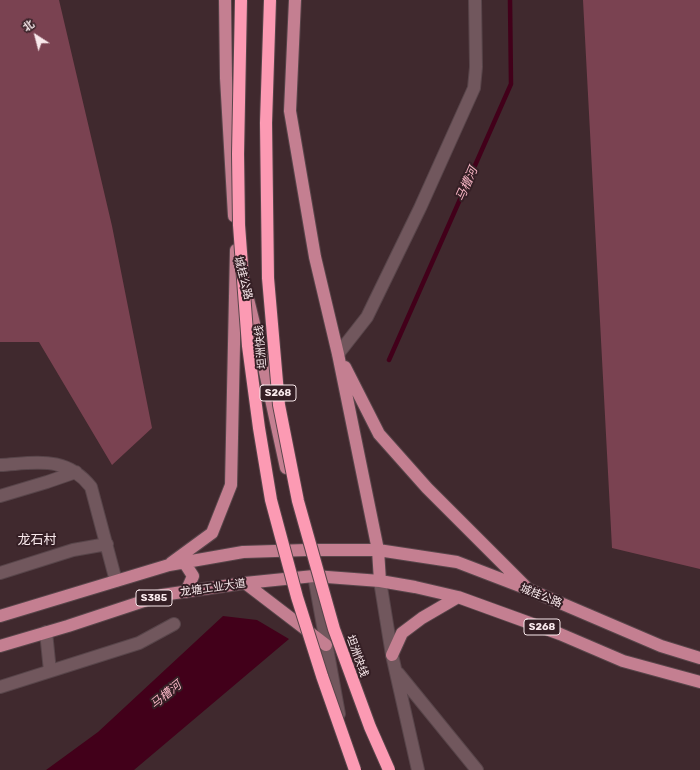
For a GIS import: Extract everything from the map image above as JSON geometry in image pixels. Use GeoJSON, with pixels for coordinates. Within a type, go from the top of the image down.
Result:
{"type":"FeatureCollection","features":[{"type":"Feature","properties":{"kind":"highway","name":"坦洲快线"},"geometry":{"type":"LineString","coordinates":[[241,0],[238,154],[239,225],[248,346],[258,420],[271,500],[297,597],[322,676],[355,770]]}},
{"type":"Feature","properties":{"kind":"highway","name":"坦洲快线"},"geometry":{"type":"LineString","coordinates":[[270,0],[266,123],[268,278],[279,405],[298,501],[334,629],[370,727],[389,770]]}},
{"type":"Feature","properties":{"kind":"main road","name":"城桂公路"},"geometry":{"type":"LineString","coordinates":[[225,0],[226,78],[236,250],[258,340],[293,503],[314,576]]}},
{"type":"Feature","properties":{"kind":"main road","name":"S268"},"geometry":{"type":"LineString","coordinates":[[295,0],[290,111],[315,257],[338,354],[378,550],[380,581]]}},
{"type":"Feature","properties":{"kind":"main road"},"geometry":{"type":"LineString","coordinates":[[169,565],[212,533],[231,485],[236,250]]}},
{"type":"Feature","properties":{"kind":"main road","name":"S268"},"geometry":{"type":"LineString","coordinates":[[338,354],[379,434],[427,488],[530,590]]}},
{"type":"Feature","properties":{"kind":"main road","name":"城桂公路"},"geometry":{"type":"LineString","coordinates":[[307,550],[378,550],[457,562],[530,590],[661,646],[700,658]]}},
{"type":"Feature","properties":{"kind":"main road","name":"S385"},"geometry":{"type":"LineString","coordinates":[[0,616],[169,565],[243,552],[307,550]]}},
{"type":"Feature","properties":{"kind":"main road"},"geometry":{"type":"LineString","coordinates":[[184,562],[192,576],[186,592]]}},
{"type":"Feature","properties":{"kind":"main road","name":"S268"},"geometry":{"type":"LineString","coordinates":[[314,576],[380,581],[458,597],[560,634],[623,661],[700,682]]}},
{"type":"Feature","properties":{"kind":"main road","name":"龙塘工业大道"},"geometry":{"type":"LineString","coordinates":[[0,646],[162,595],[245,583],[314,576]]}},
{"type":"Feature","properties":{"kind":"main road"},"geometry":{"type":"LineString","coordinates":[[245,583],[326,645]]}},
{"type":"Feature","properties":{"kind":"main road"},"geometry":{"type":"LineString","coordinates":[[392,655],[402,633],[422,618],[458,597]]}},
{"type":"Feature","properties":{"kind":"street"},"geometry":{"type":"LineString","coordinates":[[338,354],[367,317],[420,208],[474,88],[476,67],[475,0]]}},
{"type":"Feature","properties":{"kind":"street"},"geometry":{"type":"LineString","coordinates":[[0,465],[44,463],[59,464],[83,476],[91,487],[116,580]]}},
{"type":"Feature","properties":{"kind":"street"},"geometry":{"type":"LineString","coordinates":[[0,496],[76,472]]}},
{"type":"Feature","properties":{"kind":"street"},"geometry":{"type":"LineString","coordinates":[[0,573],[73,550],[107,544]]}},
{"type":"Feature","properties":{"kind":"street"},"geometry":{"type":"LineString","coordinates":[[314,576],[350,770]]}},
{"type":"Feature","properties":{"kind":"street"},"geometry":{"type":"LineString","coordinates":[[380,581],[392,655],[418,770]]}},
{"type":"Feature","properties":{"kind":"street"},"geometry":{"type":"LineString","coordinates":[[0,687],[139,643],[174,624]]}},
{"type":"Feature","properties":{"kind":"street"},"geometry":{"type":"LineString","coordinates":[[46,632],[50,671]]}},
{"type":"Feature","properties":{"kind":"street"},"geometry":{"type":"LineString","coordinates":[[396,671],[477,770]]}},
{"type":"Feature","properties":{"kind":"shaded area"},"geometry":{"type":"Polygon","coordinates":[[[0,0],[59,0],[112,226],[152,428],[112,465],[39,342],[0,342],[0,0]]]}},
{"type":"Feature","properties":{"kind":"shaded area"},"geometry":{"type":"Polygon","coordinates":[[[583,0],[700,0],[700,569],[612,548],[583,0]]]}},
{"type":"Feature","properties":{"kind":"water"},"geometry":{"type":"Polygon","coordinates":[[[223,616],[257,620],[289,639],[134,770],[46,770],[98,732],[223,616]]]}},
{"type":"Feature","properties":{"kind":"waterway","name":"马槽河"},"geometry":{"type":"LineString","coordinates":[[389,360],[511,84],[510,0]]}},
{"type":"Feature","properties":{"kind":"district","name":"龙石村"},"geometry":{"type":"Point","coordinates":[37,540]}}]}
